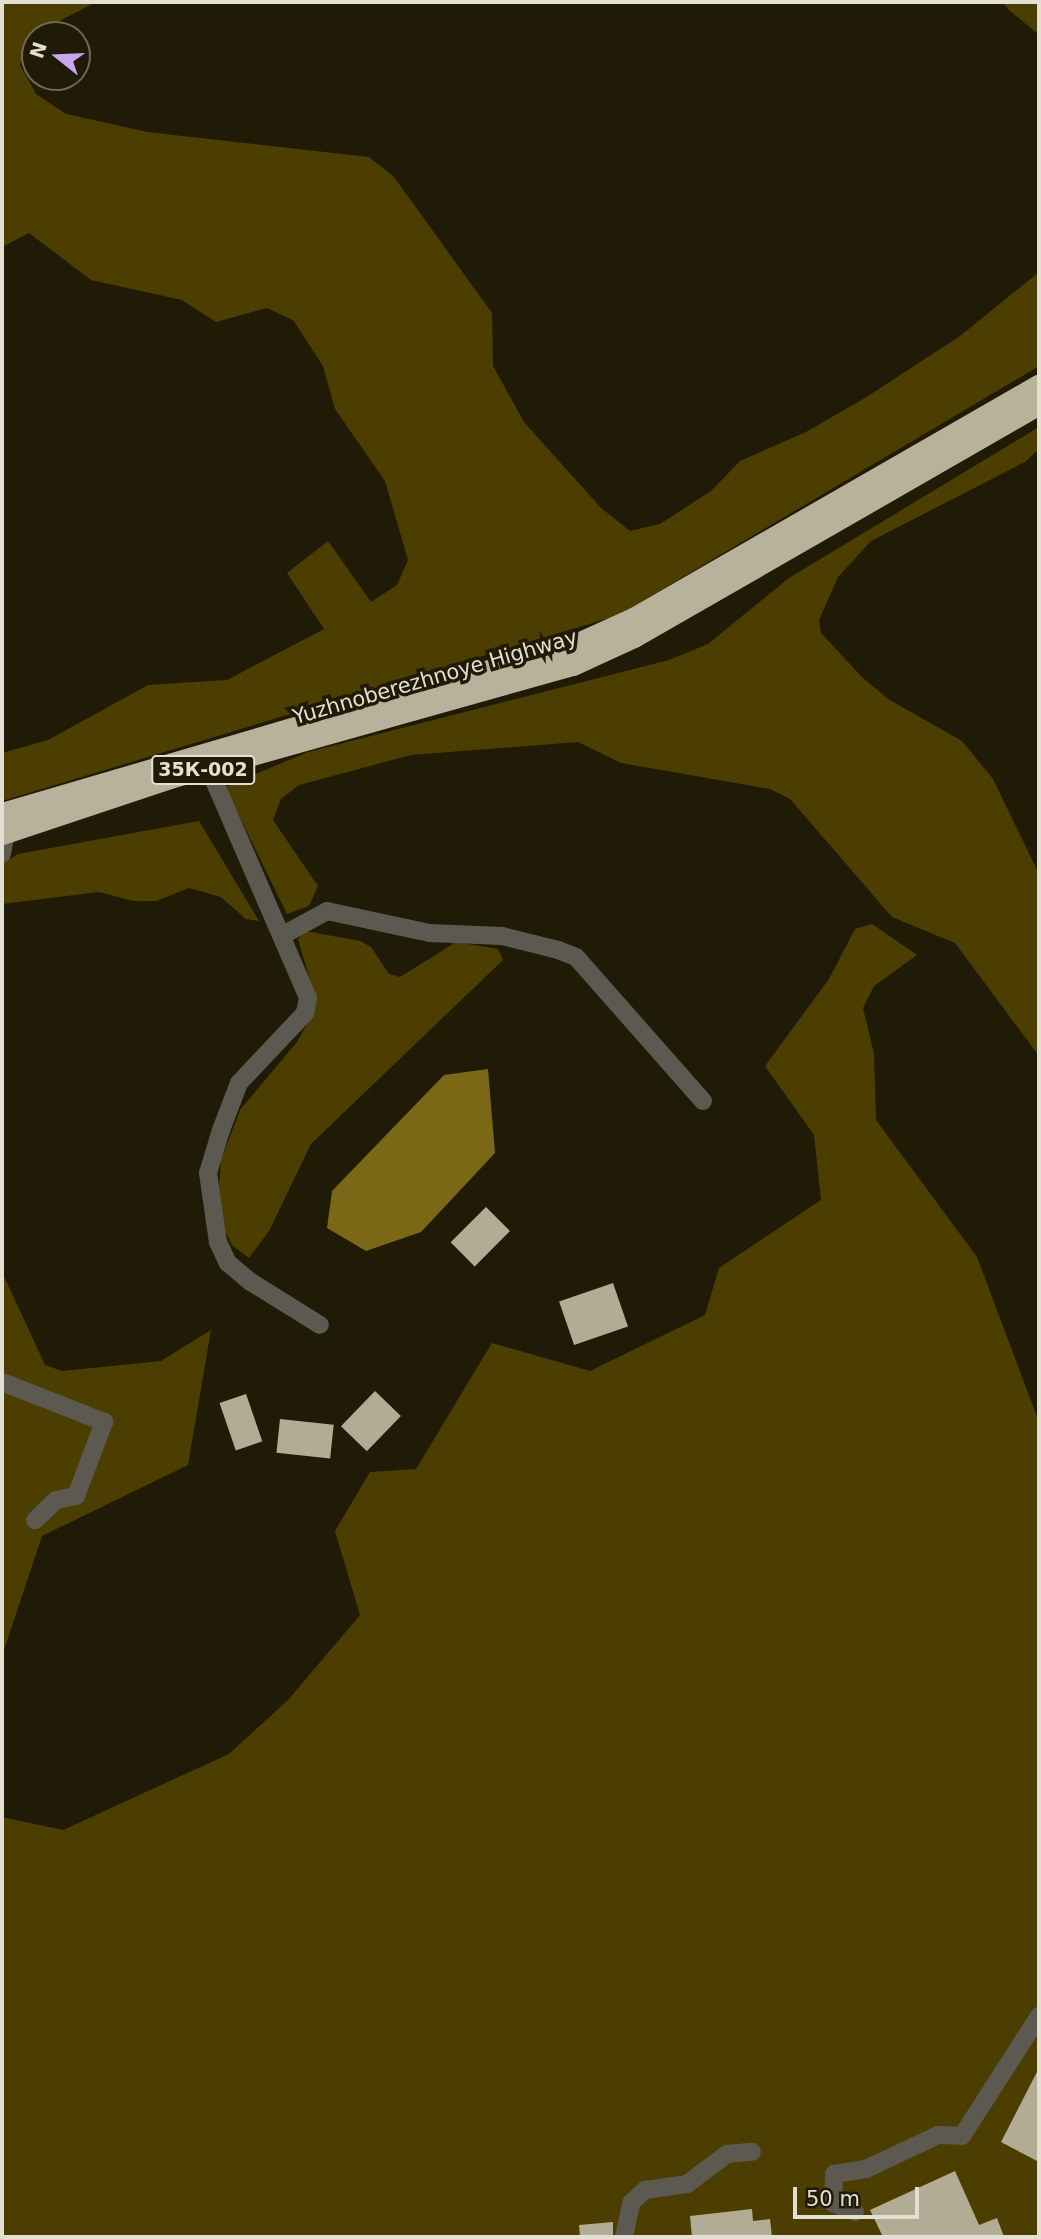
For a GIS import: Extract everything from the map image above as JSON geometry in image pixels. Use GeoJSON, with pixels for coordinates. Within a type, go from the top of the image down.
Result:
{"type":"FeatureCollection","features":[{"type":"Feature","properties":{"kind":"highway","name":"Yuzhnoberezhnoye Highway"},"geometry":{"type":"LineString","coordinates":[[4,823],[209,769],[571,646],[633,618],[1039,384]]}},
{"type":"Feature","properties":{"kind":"highway","name":"Yuzhnoberezhnoye Highway"},"geometry":{"type":"LineString","coordinates":[[4,823],[400,704],[573,665],[634,637],[1039,404]]}},
{"type":"Feature","properties":{"kind":"street"},"geometry":{"type":"LineString","coordinates":[[209,769],[308,998],[305,1013],[239,1083],[208,1173],[218,1242],[229,1264],[320,1325]]}},
{"type":"Feature","properties":{"kind":"street"},"geometry":{"type":"LineString","coordinates":[[2,855],[4,823]]}},
{"type":"Feature","properties":{"kind":"street"},"geometry":{"type":"LineString","coordinates":[[283,935],[327,911],[430,933],[502,936],[576,957],[703,1101]]}},
{"type":"Feature","properties":{"kind":"street"},"geometry":{"type":"LineString","coordinates":[[2,1382],[104,1422],[76,1496],[56,1500],[35,1520]]}},
{"type":"Feature","properties":{"kind":"street"},"geometry":{"type":"LineString","coordinates":[[855,2212],[833,2203],[834,2174],[866,2169],[938,2135],[962,2136],[1039,2016]]}},
{"type":"Feature","properties":{"kind":"street"},"geometry":{"type":"LineString","coordinates":[[624,2237],[631,2203],[645,2190],[687,2184],[727,2154],[752,2152]]}},
{"type":"Feature","properties":{"kind":"shaded area"},"geometry":{"type":"Polygon","coordinates":[[[2,2],[96,2],[59,21],[21,21],[21,91],[34,91],[66,114],[147,132],[369,157],[394,177],[492,313],[493,366],[524,422],[601,508],[630,531],[660,524],[711,491],[740,461],[806,432],[865,398],[960,336],[1039,272],[1039,366],[619,615],[2,801],[2,753],[48,740],[148,685],[227,680],[324,629],[287,573],[328,541],[371,602],[397,585],[408,560],[385,481],[335,409],[323,366],[293,320],[267,308],[216,322],[182,300],[91,280],[29,233],[2,247],[2,2]]]}},
{"type":"Feature","properties":{"kind":"shaded area"},"geometry":{"type":"Polygon","coordinates":[[[1002,2],[1039,2],[1039,35],[1009,10],[1002,2]]]}},
{"type":"Feature","properties":{"kind":"shaded area"},"geometry":{"type":"Polygon","coordinates":[[[1039,427],[1039,449],[1025,462],[871,541],[838,577],[819,620],[821,633],[862,677],[888,699],[962,741],[993,779],[1039,874],[1039,1056],[955,943],[892,917],[790,799],[770,789],[621,763],[578,742],[411,755],[299,785],[281,799],[273,820],[318,886],[309,906],[287,914],[225,787],[308,752],[669,660],[708,644],[789,578],[1039,427]]]}},
{"type":"Feature","properties":{"kind":"shaded area"},"geometry":{"type":"Polygon","coordinates":[[[199,821],[259,921],[246,919],[221,897],[189,888],[156,901],[133,901],[99,892],[2,904],[2,864],[18,854],[199,821]]]}},
{"type":"Feature","properties":{"kind":"shaded area"},"geometry":{"type":"Polygon","coordinates":[[[872,924],[917,955],[874,986],[863,1008],[874,1054],[876,1120],[977,1257],[1039,1422],[1039,2237],[2,2237],[2,1817],[63,1830],[229,1754],[288,1700],[360,1615],[335,1531],[370,1472],[416,1469],[492,1343],[590,1371],[705,1315],[719,1268],[821,1200],[814,1135],[765,1066],[829,979],[855,929],[872,924]]]}},
{"type":"Feature","properties":{"kind":"shaded area"},"geometry":{"type":"Polygon","coordinates":[[[305,931],[360,941],[371,947],[389,974],[400,977],[456,942],[498,949],[503,960],[311,1144],[269,1231],[249,1258],[232,1245],[217,1215],[221,1160],[240,1110],[297,1042],[312,1015],[314,994],[298,939],[305,931]]]}},
{"type":"Feature","properties":{"kind":"shaded area"},"geometry":{"type":"Polygon","coordinates":[[[488,1069],[495,1153],[421,1232],[366,1251],[327,1228],[332,1191],[444,1075],[488,1069]]]}},
{"type":"Feature","properties":{"kind":"shaded area"},"geometry":{"type":"Polygon","coordinates":[[[2,1272],[45,1365],[62,1371],[161,1361],[211,1330],[188,1465],[42,1536],[2,1656],[2,1272]]]}},
{"type":"Feature","properties":{"kind":"building"},"geometry":{"type":"Polygon","coordinates":[[[486,1207],[510,1231],[475,1266],[451,1242],[486,1207]]]}},
{"type":"Feature","properties":{"kind":"building"},"geometry":{"type":"Polygon","coordinates":[[[613,1283],[628,1326],[574,1345],[559,1302],[613,1283]]]}},
{"type":"Feature","properties":{"kind":"building"},"geometry":{"type":"Polygon","coordinates":[[[375,1391],[401,1416],[367,1451],[341,1426],[375,1391]]]}},
{"type":"Feature","properties":{"kind":"building"},"geometry":{"type":"Polygon","coordinates":[[[246,1394],[262,1441],[236,1450],[220,1403],[246,1394]]]}},
{"type":"Feature","properties":{"kind":"building"},"geometry":{"type":"Polygon","coordinates":[[[280,1419],[334,1425],[330,1458],[276,1453],[280,1419]]]}},
{"type":"Feature","properties":{"kind":"building"},"geometry":{"type":"Polygon","coordinates":[[[1039,2068],[1039,2162],[1001,2142],[1039,2068]]]}},
{"type":"Feature","properties":{"kind":"building"},"geometry":{"type":"Polygon","coordinates":[[[955,2171],[979,2225],[997,2218],[1004,2237],[883,2237],[870,2210],[955,2171]]]}},
{"type":"Feature","properties":{"kind":"building"},"geometry":{"type":"Polygon","coordinates":[[[752,2209],[753,2221],[770,2219],[772,2237],[692,2237],[690,2216],[752,2209]]]}},
{"type":"Feature","properties":{"kind":"building"},"geometry":{"type":"Polygon","coordinates":[[[613,2222],[613,2237],[580,2237],[579,2225],[613,2222]]]}}]}
